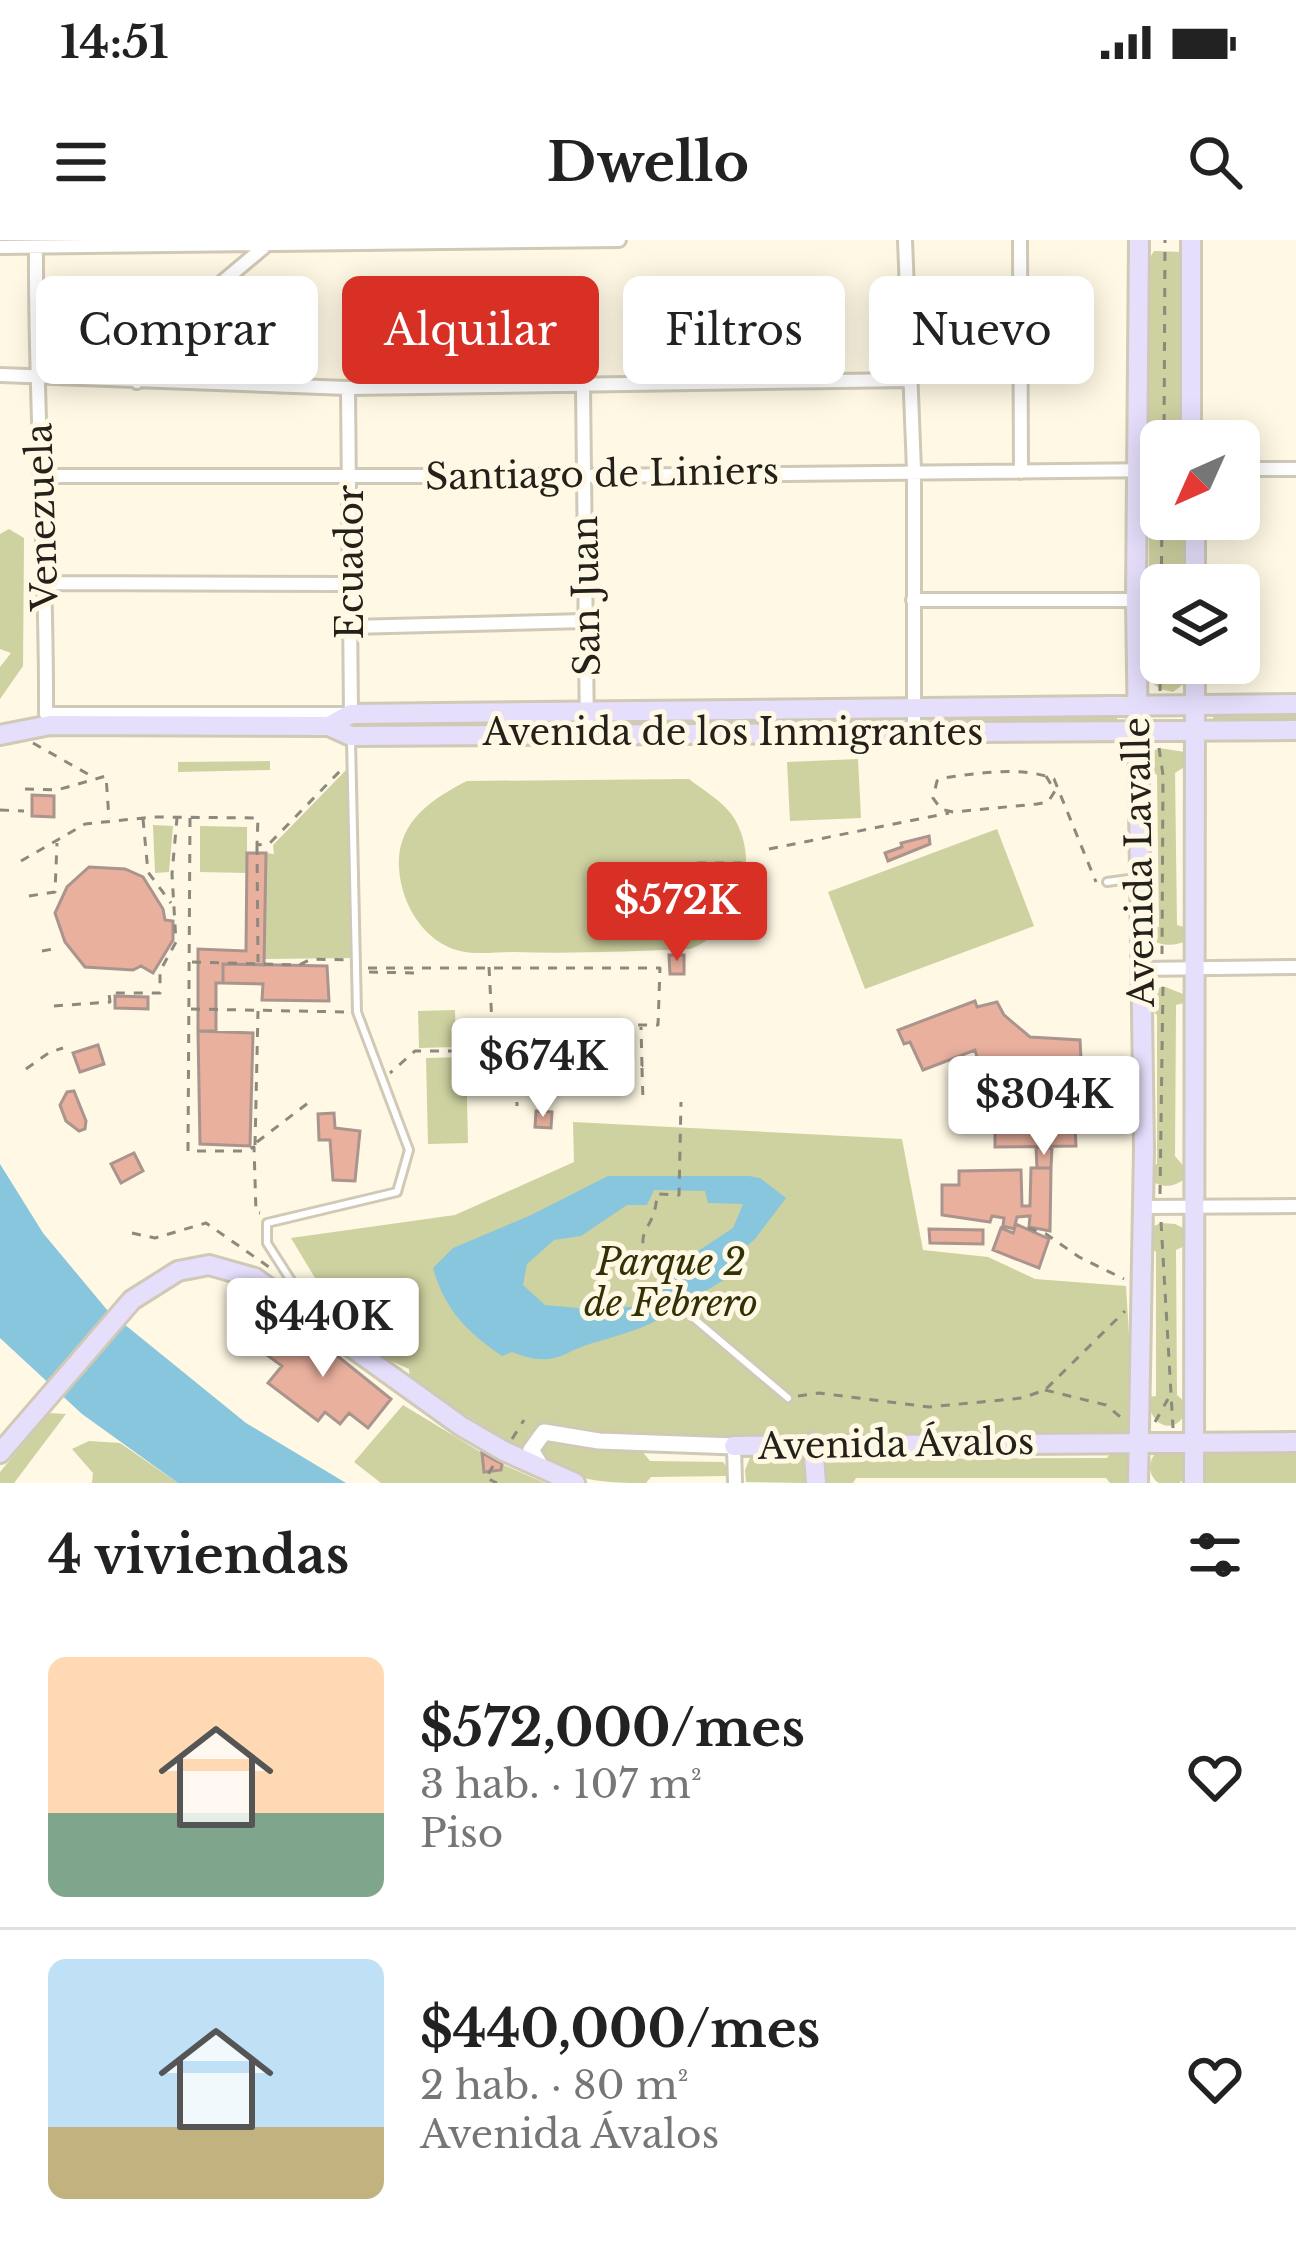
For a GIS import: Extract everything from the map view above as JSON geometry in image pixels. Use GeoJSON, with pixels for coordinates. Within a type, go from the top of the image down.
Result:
{"type":"FeatureCollection","features":[{"type":"Feature","properties":{"kind":"main road","name":"Avenida Lavalle"},"geometry":{"type":"LineString","coordinates":[[1138,1483],[1142,1207],[1136,600],[1139,240]]}},
{"type":"Feature","properties":{"kind":"main road"},"geometry":{"type":"LineString","coordinates":[[1191,240],[1191,420]]}},
{"type":"Feature","properties":{"kind":"main road","name":"Avenida Lavalle"},"geometry":{"type":"LineString","coordinates":[[1194,684],[1194,1483]]}},
{"type":"Feature","properties":{"kind":"main road","name":"Avenida de los Inmigrantes"},"geometry":{"type":"LineString","coordinates":[[329,726],[351,714],[1296,704]]}},
{"type":"Feature","properties":{"kind":"main road","name":"Avenida de los Inmigrantes"},"geometry":{"type":"LineString","coordinates":[[0,735],[50,725],[329,726],[351,736],[1296,730]]}},
{"type":"Feature","properties":{"kind":"main road"},"geometry":{"type":"LineString","coordinates":[[0,1453],[132,1300],[178,1271],[209,1265],[255,1278],[461,1426],[575,1483]]}},
{"type":"Feature","properties":{"kind":"main road","name":"Avenida Ávalos"},"geometry":{"type":"LineString","coordinates":[[734,1446],[791,1439],[813,1443],[1139,1436],[1195,1442],[1296,1442]]}},
{"type":"Feature","properties":{"kind":"main road"},"geometry":{"type":"LineString","coordinates":[[813,1443],[816,1483]]}},
{"type":"Feature","properties":{"kind":"street"},"geometry":{"type":"LineString","coordinates":[[0,247],[119,242],[266,246],[620,240]]}},
{"type":"Feature","properties":{"kind":"street"},"geometry":{"type":"LineString","coordinates":[[905,240],[906,276]]}},
{"type":"Feature","properties":{"kind":"street"},"geometry":{"type":"LineString","coordinates":[[1020,240],[1022,472]]}},
{"type":"Feature","properties":{"kind":"street"},"geometry":{"type":"LineString","coordinates":[[230,276],[266,246]]}},
{"type":"Feature","properties":{"kind":"street","name":"Venezuela"},"geometry":{"type":"LineString","coordinates":[[36,247],[35,373],[44,476],[46,714]]}},
{"type":"Feature","properties":{"kind":"street"},"geometry":{"type":"LineString","coordinates":[[0,374],[35,373]]}},
{"type":"Feature","properties":{"kind":"street"},"geometry":{"type":"LineString","coordinates":[[207,384],[584,387],[869,381]]}},
{"type":"Feature","properties":{"kind":"street"},"geometry":{"type":"LineString","coordinates":[[910,384],[914,731]]}},
{"type":"Feature","properties":{"kind":"street","name":"San Juan"},"geometry":{"type":"LineString","coordinates":[[584,387],[587,733]]}},
{"type":"Feature","properties":{"kind":"street","name":"Ecuador"},"geometry":{"type":"LineString","coordinates":[[348,388],[351,736]]}},
{"type":"Feature","properties":{"kind":"street"},"geometry":{"type":"LineString","coordinates":[[1260,469],[1296,469]]}},
{"type":"Feature","properties":{"kind":"street","name":"Santiago de Liniers"},"geometry":{"type":"LineString","coordinates":[[44,476],[1140,471]]}},
{"type":"Feature","properties":{"kind":"street"},"geometry":{"type":"LineString","coordinates":[[46,583],[349,584]]}},
{"type":"Feature","properties":{"kind":"street"},"geometry":{"type":"LineString","coordinates":[[913,600],[1136,600]]}},
{"type":"Feature","properties":{"kind":"street"},"geometry":{"type":"LineString","coordinates":[[350,627],[585,621]]}},
{"type":"Feature","properties":{"kind":"street","name":"Avenida de los Inmigrantes"},"geometry":{"type":"LineString","coordinates":[[46,714],[351,714]]}},
{"type":"Feature","properties":{"kind":"street"},"geometry":{"type":"LineString","coordinates":[[1140,969],[1292,967]]}},
{"type":"Feature","properties":{"kind":"street"},"geometry":{"type":"LineString","coordinates":[[1142,1207],[1296,1206]]}},
{"type":"Feature","properties":{"kind":"street","name":"Avenida Ávalos"},"geometry":{"type":"LineString","coordinates":[[544,1470],[530,1450],[544,1432],[599,1442],[734,1446]]}},
{"type":"Feature","properties":{"kind":"street"},"geometry":{"type":"LineString","coordinates":[[734,1446],[735,1483]]}},
{"type":"Feature","properties":{"kind":"lane"},"geometry":{"type":"LineString","coordinates":[[318,1324],[267,1243],[267,1222],[398,1192],[409,1150],[357,1012],[363,967],[351,736]]}},
{"type":"Feature","properties":{"kind":"lane"},"geometry":{"type":"LineString","coordinates":[[1107,882],[1139,877]]}},
{"type":"Feature","properties":{"kind":"lane"},"geometry":{"type":"LineString","coordinates":[[1292,967],[1296,981]]}},
{"type":"Feature","properties":{"kind":"lane"},"geometry":{"type":"LineString","coordinates":[[678,1305],[788,1398]]}},
{"type":"Feature","properties":{"kind":"path"},"geometry":{"type":"LineString","coordinates":[[1164,420],[1166,240]]}},
{"type":"Feature","properties":{"kind":"path"},"geometry":{"type":"LineString","coordinates":[[26,740],[94,778]]}},
{"type":"Feature","properties":{"kind":"path"},"geometry":{"type":"LineString","coordinates":[[257,845],[269,844],[352,760]]}},
{"type":"Feature","properties":{"kind":"path"},"geometry":{"type":"LineString","coordinates":[[953,812],[941,808],[933,798],[937,781],[944,778],[1023,773],[1054,779],[1096,882],[1107,882]]}},
{"type":"Feature","properties":{"kind":"path"},"geometry":{"type":"LineString","coordinates":[[25,790],[57,790],[106,776],[109,820]]}},
{"type":"Feature","properties":{"kind":"path"},"geometry":{"type":"LineString","coordinates":[[769,849],[953,812],[1048,802],[1054,791],[1046,776]]}},
{"type":"Feature","properties":{"kind":"path"},"geometry":{"type":"LineString","coordinates":[[0,810],[24,811]]}},
{"type":"Feature","properties":{"kind":"path"},"geometry":{"type":"LineString","coordinates":[[21,861],[85,824],[143,818],[257,818],[258,964]]}},
{"type":"Feature","properties":{"kind":"path"},"geometry":{"type":"LineString","coordinates":[[143,818],[148,872],[172,905]]}},
{"type":"Feature","properties":{"kind":"path"},"geometry":{"type":"LineString","coordinates":[[54,1006],[110,1002],[110,992],[160,993],[160,971],[176,942],[172,874],[177,818]]}},
{"type":"Feature","properties":{"kind":"path"},"geometry":{"type":"LineString","coordinates":[[190,818],[188,1151],[244,1151],[308,1103]]}},
{"type":"Feature","properties":{"kind":"path"},"geometry":{"type":"LineString","coordinates":[[28,896],[55,892],[58,841]]}},
{"type":"Feature","properties":{"kind":"path"},"geometry":{"type":"LineString","coordinates":[[697,863],[746,863]]}},
{"type":"Feature","properties":{"kind":"path"},"geometry":{"type":"LineString","coordinates":[[42,951],[53,949]]}},
{"type":"Feature","properties":{"kind":"path"},"geometry":{"type":"LineString","coordinates":[[170,953],[180,961]]}},
{"type":"Feature","properties":{"kind":"path"},"geometry":{"type":"LineString","coordinates":[[191,962],[299,965],[311,958],[415,970]]}},
{"type":"Feature","properties":{"kind":"path"},"geometry":{"type":"LineString","coordinates":[[363,967],[378,973],[489,967],[660,968],[658,1024],[492,1025]]}},
{"type":"Feature","properties":{"kind":"path"},"geometry":{"type":"LineString","coordinates":[[489,967],[493,1068],[642,1066]]}},
{"type":"Feature","properties":{"kind":"path"},"geometry":{"type":"LineString","coordinates":[[190,1009],[357,1012]]}},
{"type":"Feature","properties":{"kind":"path"},"geometry":{"type":"LineString","coordinates":[[258,1010],[256,1212],[279,1219]]}},
{"type":"Feature","properties":{"kind":"path"},"geometry":{"type":"LineString","coordinates":[[641,1025],[643,1102]]}},
{"type":"Feature","properties":{"kind":"path"},"geometry":{"type":"LineString","coordinates":[[26,1069],[63,1048]]}},
{"type":"Feature","properties":{"kind":"path"},"geometry":{"type":"LineString","coordinates":[[384,1078],[415,1052],[492,1051]]}},
{"type":"Feature","properties":{"kind":"path"},"geometry":{"type":"LineString","coordinates":[[511,1052],[517,1106]]}},
{"type":"Feature","properties":{"kind":"path"},"geometry":{"type":"LineString","coordinates":[[659,1275],[641,1246],[644,1229],[656,1210],[657,1194],[679,1195],[681,1102]]}},
{"type":"Feature","properties":{"kind":"path"},"geometry":{"type":"LineString","coordinates":[[132,1233],[155,1238],[206,1223],[278,1274]]}},
{"type":"Feature","properties":{"kind":"path"},"geometry":{"type":"LineString","coordinates":[[1028,1228],[1131,1282]]}},
{"type":"Feature","properties":{"kind":"path"},"geometry":{"type":"LineString","coordinates":[[788,1398],[819,1393],[929,1407],[1022,1398],[1045,1390],[1131,1306]]}},
{"type":"Feature","properties":{"kind":"path"},"geometry":{"type":"LineString","coordinates":[[1045,1390],[1106,1406],[1139,1436],[1169,1398]]}},
{"type":"Feature","properties":{"kind":"green space"},"geometry":{"type":"Polygon","coordinates":[[[1154,251],[1182,252],[1187,259],[1184,420],[1145,420],[1148,261],[1154,251]]]}},
{"type":"Feature","properties":{"kind":"green space"},"geometry":{"type":"Polygon","coordinates":[[[9,529],[24,538],[23,666],[0,699],[0,667],[11,653],[0,649],[0,534],[9,529]]]}},
{"type":"Feature","properties":{"kind":"green space"},"geometry":{"type":"Polygon","coordinates":[[[1149,540],[1190,540],[1190,564],[1149,564],[1149,540]]]}},
{"type":"Feature","properties":{"kind":"green space"},"geometry":{"type":"Polygon","coordinates":[[[1154,684],[1184,684],[1173,692],[1154,684]]]}},
{"type":"Feature","properties":{"kind":"green space"},"geometry":{"type":"Polygon","coordinates":[[[1213,711],[1296,711],[1296,722],[1213,723],[1213,711]]]}},
{"type":"Feature","properties":{"kind":"green space"},"geometry":{"type":"Polygon","coordinates":[[[1117,715],[1117,721],[937,723],[937,717],[1117,715]]]}},
{"type":"Feature","properties":{"kind":"green space"},"geometry":{"type":"Polygon","coordinates":[[[890,718],[890,724],[606,726],[606,720],[890,718]]]}},
{"type":"Feature","properties":{"kind":"green space"},"geometry":{"type":"Polygon","coordinates":[[[1159,748],[1185,752],[1186,766],[1175,773],[1177,925],[1190,929],[1189,940],[1173,945],[1147,939],[1148,929],[1159,927],[1157,775],[1147,766],[1148,754],[1159,748]]]}},
{"type":"Feature","properties":{"kind":"green space"},"geometry":{"type":"Polygon","coordinates":[[[858,759],[861,818],[790,821],[787,762],[858,759]]]}},
{"type":"Feature","properties":{"kind":"green space"},"geometry":{"type":"Polygon","coordinates":[[[270,761],[270,770],[178,772],[178,762],[270,761]]]}},
{"type":"Feature","properties":{"kind":"green space"},"geometry":{"type":"Polygon","coordinates":[[[347,769],[352,958],[265,959],[266,853],[274,854],[273,845],[347,769]]]}},
{"type":"Feature","properties":{"kind":"green space"},"geometry":{"type":"Polygon","coordinates":[[[689,779],[732,815],[746,852],[746,872],[733,911],[722,927],[690,949],[467,952],[435,939],[409,907],[399,868],[403,838],[418,814],[467,781],[689,779]]]}},
{"type":"Feature","properties":{"kind":"green space"},"geometry":{"type":"Polygon","coordinates":[[[153,825],[173,826],[169,872],[155,873],[153,825]]]}},
{"type":"Feature","properties":{"kind":"green space"},"geometry":{"type":"Polygon","coordinates":[[[200,826],[247,827],[247,873],[200,872],[200,826]]]}},
{"type":"Feature","properties":{"kind":"green space"},"geometry":{"type":"Polygon","coordinates":[[[997,829],[1034,926],[865,989],[828,892],[997,829]]]}},
{"type":"Feature","properties":{"kind":"green space"},"geometry":{"type":"Polygon","coordinates":[[[1163,986],[1183,994],[1184,1003],[1176,1005],[1175,1156],[1185,1168],[1185,1179],[1166,1186],[1147,1179],[1148,1167],[1157,1164],[1157,1015],[1147,1005],[1148,994],[1163,986]]]}},
{"type":"Feature","properties":{"kind":"green space"},"geometry":{"type":"Polygon","coordinates":[[[455,1010],[456,1047],[419,1048],[418,1011],[455,1010]]]}},
{"type":"Feature","properties":{"kind":"green space"},"geometry":{"type":"Polygon","coordinates":[[[588,1028],[635,1028],[635,1058],[588,1058],[588,1028]]]}},
{"type":"Feature","properties":{"kind":"green space"},"geometry":{"type":"Polygon","coordinates":[[[569,1029],[570,1058],[517,1059],[516,1030],[569,1029]]]}},
{"type":"Feature","properties":{"kind":"green space"},"geometry":{"type":"Polygon","coordinates":[[[466,1057],[468,1143],[428,1144],[426,1058],[466,1057]]]}},
{"type":"Feature","properties":{"kind":"green space","name":"Parque 2 de Febrero"},"geometry":{"type":"Polygon","coordinates":[[[573,1122],[902,1139],[923,1250],[988,1257],[1035,1279],[1126,1286],[1135,1433],[1126,1439],[603,1440],[540,1427],[529,1434],[525,1450],[410,1382],[409,1369],[382,1357],[321,1288],[291,1238],[455,1215],[574,1162],[573,1122]]]}},
{"type":"Feature","properties":{"kind":"green space"},"geometry":{"type":"Polygon","coordinates":[[[1161,1223],[1187,1230],[1189,1244],[1176,1250],[1177,1395],[1187,1404],[1179,1422],[1166,1426],[1154,1417],[1148,1397],[1156,1396],[1156,1252],[1147,1243],[1154,1226],[1161,1223]]]}},
{"type":"Feature","properties":{"kind":"green space"},"geometry":{"type":"Polygon","coordinates":[[[403,1405],[497,1462],[545,1483],[381,1483],[354,1462],[403,1405]]]}},
{"type":"Feature","properties":{"kind":"green space"},"geometry":{"type":"Polygon","coordinates":[[[49,1413],[66,1414],[14,1483],[0,1483],[0,1472],[49,1413]]]}},
{"type":"Feature","properties":{"kind":"green space"},"geometry":{"type":"Polygon","coordinates":[[[89,1441],[120,1443],[178,1483],[92,1483],[93,1473],[72,1449],[89,1441]]]}},
{"type":"Feature","properties":{"kind":"green space"},"geometry":{"type":"Polygon","coordinates":[[[551,1441],[642,1451],[650,1461],[723,1462],[729,1470],[726,1476],[651,1477],[646,1483],[590,1479],[563,1471],[539,1456],[540,1448],[551,1441]]]}},
{"type":"Feature","properties":{"kind":"green space"},"geometry":{"type":"Polygon","coordinates":[[[1115,1447],[1128,1447],[1136,1455],[1131,1483],[1110,1483],[1106,1478],[856,1478],[853,1483],[826,1483],[823,1468],[827,1452],[850,1449],[858,1459],[1107,1458],[1115,1447]]]}},
{"type":"Feature","properties":{"kind":"green space"},"geometry":{"type":"Polygon","coordinates":[[[1162,1449],[1176,1449],[1187,1460],[1187,1474],[1180,1483],[1158,1483],[1151,1474],[1151,1460],[1162,1449]]]}},
{"type":"Feature","properties":{"kind":"green space"},"geometry":{"type":"Polygon","coordinates":[[[1214,1449],[1296,1449],[1296,1483],[1206,1483],[1201,1459],[1214,1449]]]}},
{"type":"Feature","properties":{"kind":"green space"},"geometry":{"type":"Polygon","coordinates":[[[799,1456],[808,1464],[804,1483],[746,1482],[750,1458],[799,1456]]]}},
{"type":"Feature","properties":{"kind":"water"},"geometry":{"type":"Polygon","coordinates":[[[0,1164],[43,1233],[108,1311],[246,1423],[346,1483],[178,1483],[82,1414],[0,1338],[0,1164]]]}},
{"type":"Feature","properties":{"kind":"water"},"geometry":{"type":"Polygon","coordinates":[[[608,1176],[749,1176],[760,1178],[786,1198],[741,1251],[729,1277],[684,1296],[652,1323],[549,1359],[512,1352],[502,1356],[489,1347],[451,1308],[433,1268],[453,1248],[608,1176]],[[654,1190],[647,1205],[627,1205],[581,1236],[554,1240],[527,1264],[523,1285],[545,1305],[589,1309],[605,1297],[619,1308],[636,1306],[666,1272],[733,1228],[743,1204],[708,1203],[705,1191],[654,1190]]]}},
{"type":"Feature","properties":{"kind":"building"},"geometry":{"type":"Polygon","coordinates":[[[32,795],[54,796],[54,817],[32,816],[32,795]]]}},
{"type":"Feature","properties":{"kind":"building"},"geometry":{"type":"Polygon","coordinates":[[[929,836],[930,844],[888,861],[885,853],[902,847],[901,843],[929,836]]]}},
{"type":"Feature","properties":{"kind":"building"},"geometry":{"type":"Polygon","coordinates":[[[247,853],[266,853],[264,965],[223,964],[223,983],[216,983],[216,1031],[198,1031],[198,949],[246,951],[247,853]]]}},
{"type":"Feature","properties":{"kind":"building"},"geometry":{"type":"Polygon","coordinates":[[[89,867],[125,869],[143,877],[165,920],[173,921],[173,940],[153,973],[141,966],[133,970],[85,967],[65,942],[55,913],[67,887],[89,867]]]}},
{"type":"Feature","properties":{"kind":"building"},"geometry":{"type":"Polygon","coordinates":[[[669,955],[684,955],[684,974],[670,974],[669,955]]]}},
{"type":"Feature","properties":{"kind":"building"},"geometry":{"type":"Polygon","coordinates":[[[223,964],[327,966],[329,1001],[262,1000],[263,984],[223,983],[223,964]]]}},
{"type":"Feature","properties":{"kind":"building"},"geometry":{"type":"Polygon","coordinates":[[[115,996],[148,997],[148,1009],[115,1008],[115,996]]]}},
{"type":"Feature","properties":{"kind":"building"},"geometry":{"type":"Polygon","coordinates":[[[975,1001],[977,1007],[997,1002],[1004,1015],[1030,1037],[1080,1040],[1081,1060],[1072,1061],[1076,1146],[995,1147],[995,1067],[1003,1066],[994,1059],[981,1071],[975,1050],[923,1070],[910,1042],[904,1044],[898,1030],[975,1001]]]}},
{"type":"Feature","properties":{"kind":"building"},"geometry":{"type":"Polygon","coordinates":[[[198,1031],[253,1033],[250,1146],[200,1144],[198,1031]]]}},
{"type":"Feature","properties":{"kind":"building"},"geometry":{"type":"Polygon","coordinates":[[[98,1045],[104,1064],[80,1072],[73,1053],[98,1045]]]}},
{"type":"Feature","properties":{"kind":"building"},"geometry":{"type":"Polygon","coordinates":[[[74,1091],[86,1121],[85,1129],[79,1131],[66,1121],[60,1105],[67,1092],[74,1091]]]}},
{"type":"Feature","properties":{"kind":"building"},"geometry":{"type":"Polygon","coordinates":[[[536,1111],[552,1112],[551,1128],[535,1127],[536,1111]]]}},
{"type":"Feature","properties":{"kind":"building"},"geometry":{"type":"Polygon","coordinates":[[[334,1113],[335,1128],[360,1131],[355,1181],[333,1180],[330,1140],[319,1140],[318,1114],[334,1113]]]}},
{"type":"Feature","properties":{"kind":"building"},"geometry":{"type":"Polygon","coordinates":[[[1036,1147],[1052,1148],[1051,1168],[1037,1168],[1036,1147]]]}},
{"type":"Feature","properties":{"kind":"building"},"geometry":{"type":"Polygon","coordinates":[[[134,1153],[143,1171],[121,1183],[111,1164],[134,1153]]]}},
{"type":"Feature","properties":{"kind":"building"},"geometry":{"type":"Polygon","coordinates":[[[1031,1168],[1051,1168],[1050,1231],[1029,1227],[1030,1216],[1017,1217],[1014,1229],[1003,1226],[1004,1218],[992,1216],[990,1222],[942,1215],[942,1185],[959,1185],[959,1171],[1021,1170],[1022,1206],[1030,1206],[1031,1168]]]}},
{"type":"Feature","properties":{"kind":"building"},"geometry":{"type":"Polygon","coordinates":[[[1016,1224],[1049,1239],[1039,1268],[993,1250],[1001,1228],[1013,1233],[1016,1224]]]}},
{"type":"Feature","properties":{"kind":"building"},"geometry":{"type":"Polygon","coordinates":[[[929,1229],[983,1230],[983,1244],[930,1243],[929,1229]]]}},
{"type":"Feature","properties":{"kind":"building"},"geometry":{"type":"Polygon","coordinates":[[[294,1321],[391,1399],[368,1428],[349,1413],[340,1424],[325,1412],[318,1421],[268,1383],[282,1366],[267,1355],[294,1321]]]}},
{"type":"Feature","properties":{"kind":"building"},"geometry":{"type":"Polygon","coordinates":[[[482,1453],[502,1464],[501,1470],[484,1472],[482,1453]]]}}]}
